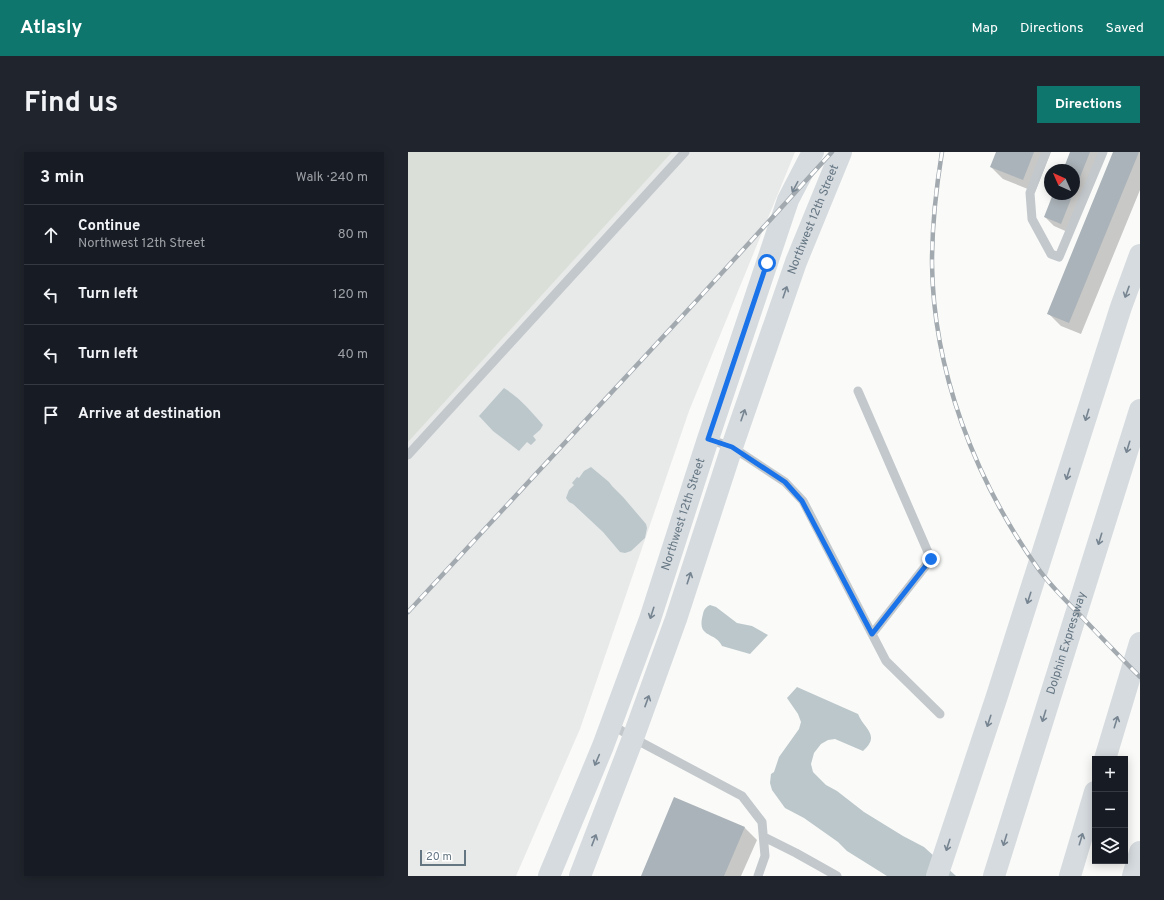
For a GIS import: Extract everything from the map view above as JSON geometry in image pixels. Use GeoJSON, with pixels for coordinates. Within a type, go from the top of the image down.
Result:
{"type":"FeatureCollection","features":[{"type":"Feature","properties":{"kind":"main road","name":"Northwest 12th Street"},"geometry":{"type":"LineString","coordinates":[[549,876],[611,724],[650,619],[708,439],[788,200],[813,152]]}},
{"type":"Feature","properties":{"kind":"main road","name":"Northwest 12th Street"},"geometry":{"type":"LineString","coordinates":[[580,876],[633,738],[676,619],[732,447],[796,262],[841,152]]}},
{"type":"Feature","properties":{"kind":"main road"},"geometry":{"type":"LineString","coordinates":[[937,876],[1121,307],[1140,255]]}},
{"type":"Feature","properties":{"kind":"main road","name":"Dolphin Expressway"},"geometry":{"type":"LineString","coordinates":[[994,876],[1140,410]]}},
{"type":"Feature","properties":{"kind":"main road"},"geometry":{"type":"LineString","coordinates":[[1106,756],[1140,643]]}},
{"type":"Feature","properties":{"kind":"main road"},"geometry":{"type":"LineString","coordinates":[[1070,876],[1092,802]]}},
{"type":"Feature","properties":{"kind":"main road"},"geometry":{"type":"LineString","coordinates":[[1133,876],[1140,852]]}},
{"type":"Feature","properties":{"kind":"lane"},"geometry":{"type":"LineString","coordinates":[[408,455],[685,152]]}},
{"type":"Feature","properties":{"kind":"lane"},"geometry":{"type":"LineString","coordinates":[[1046,152],[1030,193],[1032,219],[1052,254],[1059,257],[1103,152]]}},
{"type":"Feature","properties":{"kind":"lane"},"geometry":{"type":"LineString","coordinates":[[858,391],[931,559],[872,634]]}},
{"type":"Feature","properties":{"kind":"lane"},"geometry":{"type":"LineString","coordinates":[[708,439],[732,447],[785,482],[802,501],[886,661],[940,714]]}},
{"type":"Feature","properties":{"kind":"lane"},"geometry":{"type":"LineString","coordinates":[[611,724],[633,738],[742,796],[762,822],[765,856],[758,876]]}},
{"type":"Feature","properties":{"kind":"lane"},"geometry":{"type":"LineString","coordinates":[[764,837],[837,876]]}},
{"type":"Feature","properties":{"kind":"shaded area"},"geometry":{"type":"Polygon","coordinates":[[[408,152],[795,152],[689,411],[580,729],[516,876],[408,876],[408,152]]]}},
{"type":"Feature","properties":{"kind":"shaded area"},"geometry":{"type":"Polygon","coordinates":[[[408,152],[672,152],[408,442],[408,152]]]}},
{"type":"Feature","properties":{"kind":"shaded area"},"geometry":{"type":"Polygon","coordinates":[[[504,388],[520,400],[543,425],[533,436],[536,440],[531,445],[527,442],[519,451],[493,431],[479,416],[504,388]]]}},
{"type":"Feature","properties":{"kind":"shaded area"},"geometry":{"type":"Polygon","coordinates":[[[591,467],[609,482],[646,524],[647,528],[645,538],[631,551],[625,553],[620,552],[603,532],[566,498],[569,490],[574,485],[572,483],[577,477],[579,478],[584,471],[591,467]]]}},
{"type":"Feature","properties":{"kind":"shaded area"},"geometry":{"type":"Polygon","coordinates":[[[710,605],[716,607],[737,623],[752,626],[768,635],[750,654],[722,646],[719,641],[707,634],[702,627],[704,611],[706,607],[710,605]]]}},
{"type":"Feature","properties":{"kind":"shaded area"},"geometry":{"type":"Polygon","coordinates":[[[797,687],[858,714],[871,736],[871,741],[863,751],[835,739],[828,740],[821,744],[814,753],[811,764],[813,772],[826,785],[837,791],[864,812],[924,847],[956,876],[887,876],[847,851],[838,842],[804,818],[785,808],[772,790],[770,783],[771,774],[774,772],[779,757],[799,729],[801,722],[798,714],[787,698],[797,687]]]}},
{"type":"Feature","properties":{"kind":"building"},"geometry":{"type":"Polygon","coordinates":[[[996,152],[1034,152],[1023,180],[990,167],[996,152]]]}},
{"type":"Feature","properties":{"kind":"building"},"geometry":{"type":"Polygon","coordinates":[[[1070,152],[1090,152],[1080,177],[1080,164],[1065,164],[1070,152]]]}},
{"type":"Feature","properties":{"kind":"building"},"geometry":{"type":"Polygon","coordinates":[[[1113,152],[1139,152],[1069,323],[1047,314],[1113,152]]]}},
{"type":"Feature","properties":{"kind":"building"},"geometry":{"type":"Polygon","coordinates":[[[1051,200],[1071,200],[1061,224],[1044,217],[1051,200]]]}},
{"type":"Feature","properties":{"kind":"building"},"geometry":{"type":"Polygon","coordinates":[[[674,797],[745,827],[724,876],[641,876],[674,797]]]}},
{"type":"Feature","properties":{"kind":"railway"},"geometry":{"type":"LineString","coordinates":[[408,612],[832,152]]}},
{"type":"Feature","properties":{"kind":"railway"},"geometry":{"type":"LineString","coordinates":[[942,152],[936,193],[933,235],[932,263],[934,303],[940,343],[949,383],[962,422],[977,461],[995,498],[1037,567],[1057,591],[1140,677]]}},
{"type":"Feature","properties":{"kind":"route"},"geometry":{"type":"LineString","coordinates":[[767,263],[708,439],[732,447],[785,482],[802,501],[872,634],[931,559]]}}]}
